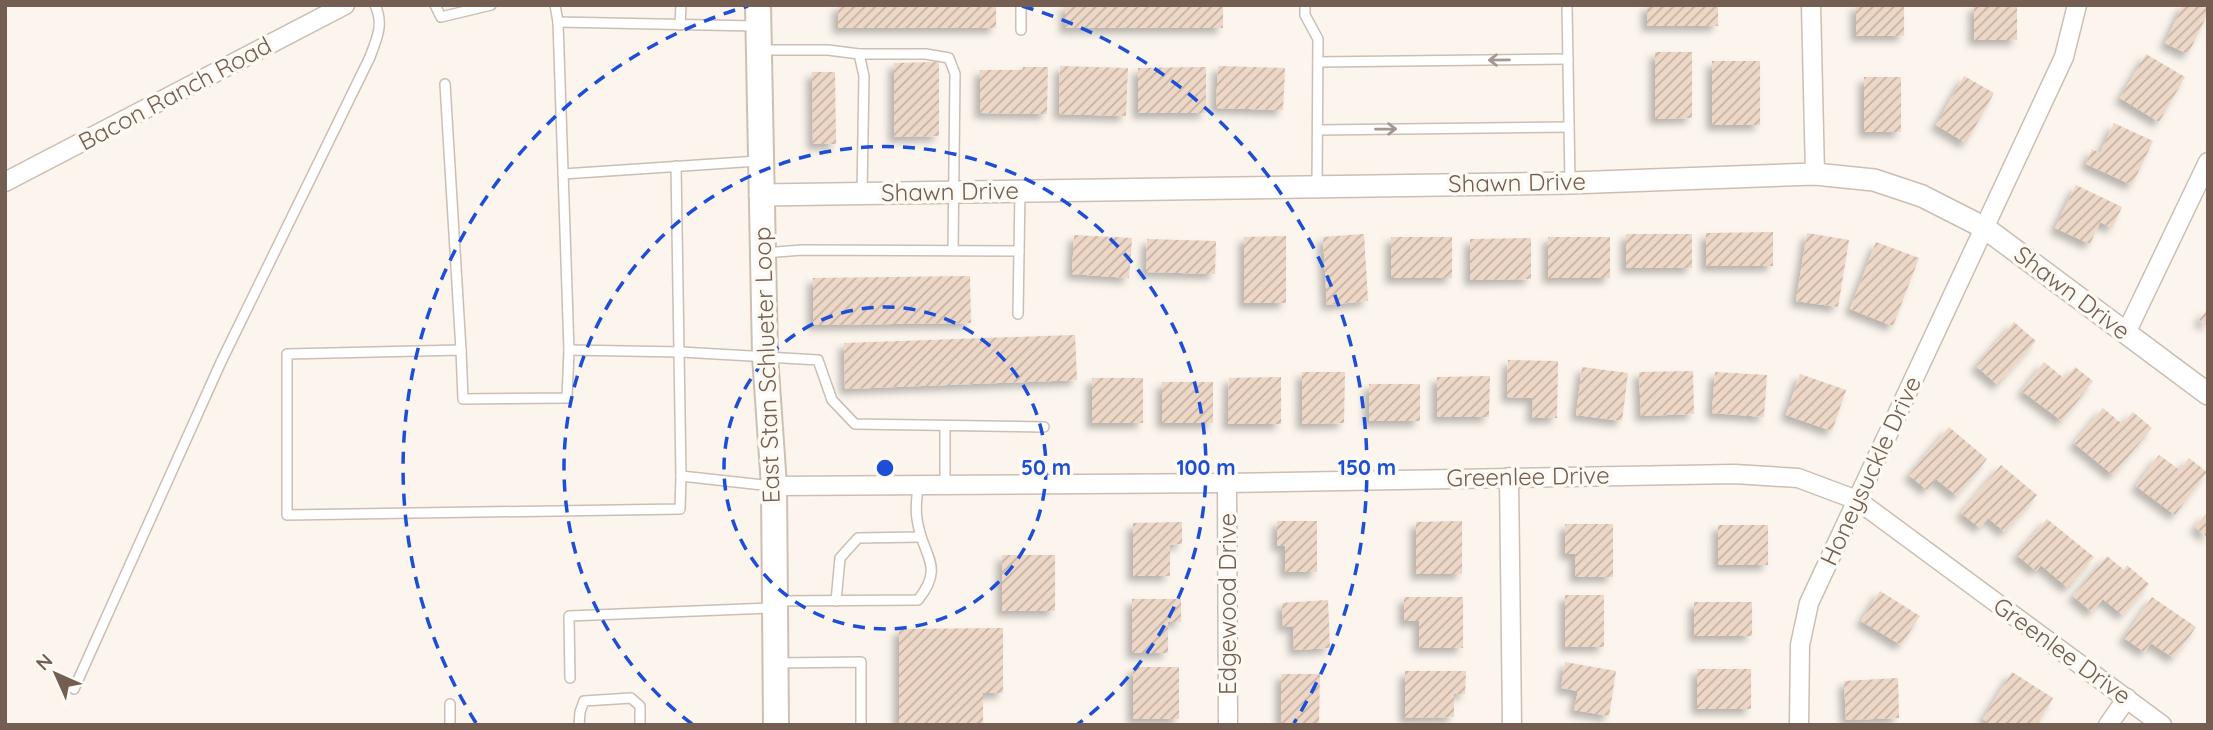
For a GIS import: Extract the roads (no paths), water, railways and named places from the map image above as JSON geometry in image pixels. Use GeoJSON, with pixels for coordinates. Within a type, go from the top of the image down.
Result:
{"type":"FeatureCollection","features":[{"type":"Feature","properties":{"kind":"main road","name":"East Stan Schlueter Loop"},"geometry":{"type":"LineString","coordinates":[[758,27],[765,356],[774,486],[776,725]]}},
{"type":"Feature","properties":{"kind":"street","name":"Bacon Ranch Road"},"geometry":{"type":"LineString","coordinates":[[5,182],[345,5]]}},
{"type":"Feature","properties":{"kind":"street"},"geometry":{"type":"LineString","coordinates":[[1811,5],[1815,174]]}},
{"type":"Feature","properties":{"kind":"street","name":"Honeysuckle Drive"},"geometry":{"type":"LineString","coordinates":[[1800,725],[1800,645],[1809,603],[2064,57],[2077,5]]}},
{"type":"Feature","properties":{"kind":"street"},"geometry":{"type":"LineString","coordinates":[[2126,333],[2208,162]]}},
{"type":"Feature","properties":{"kind":"street","name":"Shawn Drive"},"geometry":{"type":"LineString","coordinates":[[760,195],[1570,183],[1815,174],[1874,180],[1922,196],[1985,228],[2208,394]]}},
{"type":"Feature","properties":{"kind":"street","name":"Greenlee Drive"},"geometry":{"type":"LineString","coordinates":[[774,486],[1227,483],[1735,474],[1798,478],[1857,500],[2162,725]]}},
{"type":"Feature","properties":{"kind":"street"},"geometry":{"type":"LineString","coordinates":[[1509,478],[1512,725]]}},
{"type":"Feature","properties":{"kind":"street","name":"Edgewood Drive"},"geometry":{"type":"LineString","coordinates":[[1227,483],[1228,725]]}},
{"type":"Feature","properties":{"kind":"street"},"geometry":{"type":"LineString","coordinates":[[2108,725],[2127,698]]}},
{"type":"Feature","properties":{"kind":"lane"},"geometry":{"type":"LineString","coordinates":[[74,689],[221,362],[370,57],[380,32],[380,17],[374,5]]}},
{"type":"Feature","properties":{"kind":"lane"},"geometry":{"type":"LineString","coordinates":[[435,5],[441,18],[491,5]]}},
{"type":"Feature","properties":{"kind":"lane"},"geometry":{"type":"LineString","coordinates":[[445,84],[463,399],[567,398],[569,350],[558,22],[555,5]]}},
{"type":"Feature","properties":{"kind":"lane"},"geometry":{"type":"LineString","coordinates":[[680,25],[681,5]]}},
{"type":"Feature","properties":{"kind":"lane"},"geometry":{"type":"LineString","coordinates":[[1021,5],[1021,30]]}},
{"type":"Feature","properties":{"kind":"lane"},"geometry":{"type":"LineString","coordinates":[[1305,5],[1305,15],[1318,38],[1317,187]]}},
{"type":"Feature","properties":{"kind":"lane"},"geometry":{"type":"LineString","coordinates":[[1567,5],[1570,183]]}},
{"type":"Feature","properties":{"kind":"lane"},"geometry":{"type":"LineString","coordinates":[[558,22],[758,27],[828,50],[859,54],[926,54],[949,58],[955,74],[953,250]]}},
{"type":"Feature","properties":{"kind":"lane"},"geometry":{"type":"LineString","coordinates":[[859,54],[863,76],[862,193]]}},
{"type":"Feature","properties":{"kind":"lane"},"geometry":{"type":"LineString","coordinates":[[1318,62],[1568,59]]}},
{"type":"Feature","properties":{"kind":"lane"},"geometry":{"type":"LineString","coordinates":[[1318,130],[1569,127]]}},
{"type":"Feature","properties":{"kind":"lane"},"geometry":{"type":"LineString","coordinates":[[563,174],[760,161]]}},
{"type":"Feature","properties":{"kind":"lane"},"geometry":{"type":"LineString","coordinates":[[461,350],[287,354],[287,516],[680,509],[681,352],[676,166]]}},
{"type":"Feature","properties":{"kind":"lane"},"geometry":{"type":"LineString","coordinates":[[1018,314],[1020,191]]}},
{"type":"Feature","properties":{"kind":"lane"},"geometry":{"type":"LineString","coordinates":[[762,253],[802,250],[1019,251]]}},
{"type":"Feature","properties":{"kind":"lane"},"geometry":{"type":"LineString","coordinates":[[569,350],[681,352],[818,360],[832,400],[855,424],[1044,427]]}},
{"type":"Feature","properties":{"kind":"lane"},"geometry":{"type":"LineString","coordinates":[[945,426],[945,486]]}},
{"type":"Feature","properties":{"kind":"lane"},"geometry":{"type":"LineString","coordinates":[[681,476],[774,486]]}},
{"type":"Feature","properties":{"kind":"lane"},"geometry":{"type":"LineString","coordinates":[[570,678],[569,617],[836,601],[918,600],[930,585],[933,570],[920,537],[916,517],[918,486]]}},
{"type":"Feature","properties":{"kind":"lane"},"geometry":{"type":"LineString","coordinates":[[836,601],[840,558],[858,538],[920,537]]}},
{"type":"Feature","properties":{"kind":"lane"},"geometry":{"type":"LineString","coordinates":[[775,663],[861,662],[861,725]]}},
{"type":"Feature","properties":{"kind":"lane"},"geometry":{"type":"LineString","coordinates":[[579,725],[584,701],[631,698],[640,706],[640,725]]}},
{"type":"Feature","properties":{"kind":"lane"},"geometry":{"type":"LineString","coordinates":[[450,704],[450,725]]}}]}
